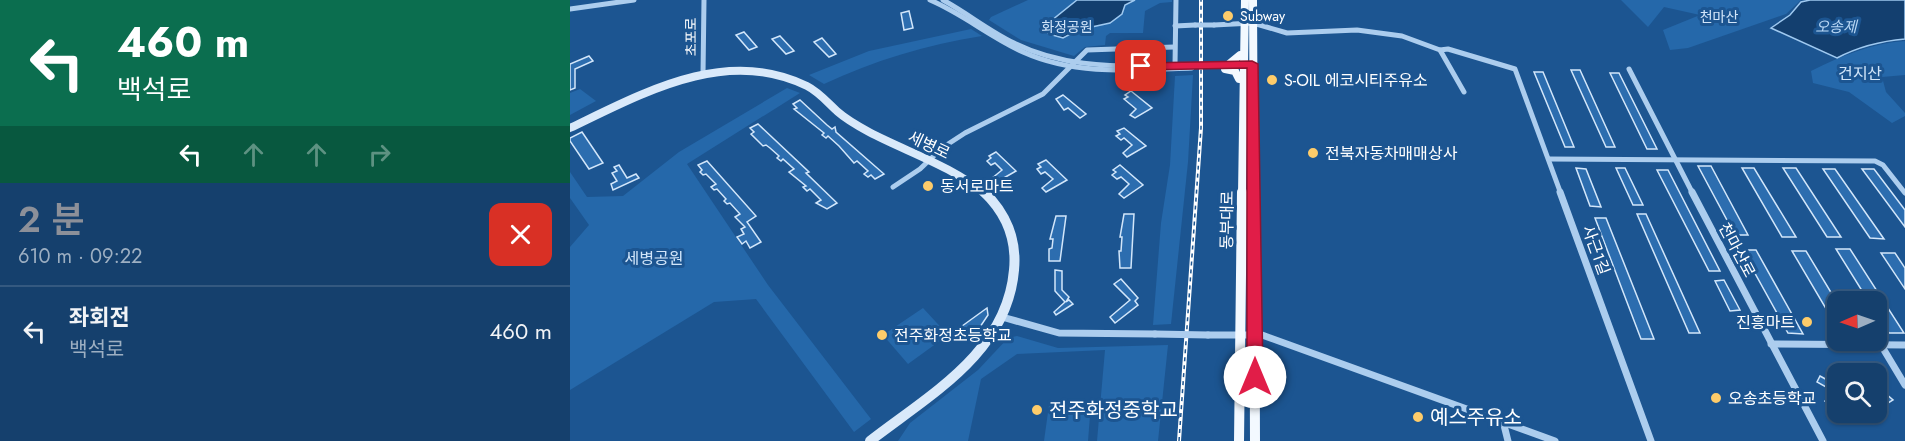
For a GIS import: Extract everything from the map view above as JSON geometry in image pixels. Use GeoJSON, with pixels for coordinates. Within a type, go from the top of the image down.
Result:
{"type":"FeatureCollection","features":[{"type":"Feature","properties":{"kind":"main road","name":"동부대로"},"geometry":{"type":"LineString","coordinates":[[1245,0],[1249,23]]}},
{"type":"Feature","properties":{"kind":"main road","name":"동부대로"},"geometry":{"type":"LineString","coordinates":[[1253,0],[1249,23],[1247,64],[1255,441]]}},
{"type":"Feature","properties":{"kind":"main road"},"geometry":{"type":"LineString","coordinates":[[1244,79],[1239,79],[1235,71],[1225,69],[1225,66],[1240,55],[1247,64]]}},
{"type":"Feature","properties":{"kind":"main road","name":"동부대로"},"geometry":{"type":"LineString","coordinates":[[1239,441],[1244,79],[1247,64]]}},
{"type":"Feature","properties":{"kind":"street"},"geometry":{"type":"LineString","coordinates":[[570,8],[612,0]]}},
{"type":"Feature","properties":{"kind":"street"},"geometry":{"type":"LineString","coordinates":[[570,8],[634,0]]}},
{"type":"Feature","properties":{"kind":"street","name":"초포로"},"geometry":{"type":"LineString","coordinates":[[703,74],[704,0]]}},
{"type":"Feature","properties":{"kind":"street"},"geometry":{"type":"LineString","coordinates":[[930,0],[945,6],[1025,54],[1071,65],[1126,71],[1247,64]]}},
{"type":"Feature","properties":{"kind":"street"},"geometry":{"type":"LineString","coordinates":[[943,0],[1020,46],[1071,65],[1191,67]]}},
{"type":"Feature","properties":{"kind":"street"},"geometry":{"type":"LineString","coordinates":[[1175,65],[1176,0]]}},
{"type":"Feature","properties":{"kind":"street"},"geometry":{"type":"LineString","coordinates":[[1175,26],[1249,23],[1287,33],[1336,30],[1395,34],[1440,50],[1446,56],[1464,92]]}},
{"type":"Feature","properties":{"kind":"street"},"geometry":{"type":"LineString","coordinates":[[893,187],[942,148],[965,133],[1042,94],[1087,50],[1174,47]]}},
{"type":"Feature","properties":{"kind":"street","name":"사근1길"},"geometry":{"type":"LineString","coordinates":[[1440,50],[1448,49],[1515,69],[1651,441]]}},
{"type":"Feature","properties":{"kind":"street","name":"천마산로"},"geometry":{"type":"LineString","coordinates":[[1629,69],[1823,441]]}},
{"type":"Feature","properties":{"kind":"street","name":"세병로"},"geometry":{"type":"LineString","coordinates":[[570,128],[663,85],[723,70],[770,71],[796,80],[815,90],[858,126],[927,162],[958,175],[993,202],[1010,227],[1016,266],[1002,317],[979,352],[958,374],[870,441]]}},
{"type":"Feature","properties":{"kind":"street"},"geometry":{"type":"LineString","coordinates":[[1549,159],[1875,161],[1883,165],[1905,193]]}},
{"type":"Feature","properties":{"kind":"street"},"geometry":{"type":"LineString","coordinates":[[1002,317],[1059,333],[1262,335],[1555,441]]}},
{"type":"Feature","properties":{"kind":"street"},"geometry":{"type":"LineString","coordinates":[[1771,344],[1827,345]]}},
{"type":"Feature","properties":{"kind":"street"},"geometry":{"type":"LineString","coordinates":[[1887,345],[1905,345]]}},
{"type":"Feature","properties":{"kind":"street"},"geometry":{"type":"LineString","coordinates":[[1885,351],[1905,385]]}},
{"type":"Feature","properties":{"kind":"street"},"geometry":{"type":"LineString","coordinates":[[1503,421],[1508,441]]}},
{"type":"Feature","properties":{"kind":"green space","name":"화정공원"},"geometry":{"type":"Polygon","coordinates":[[[1028,0],[1172,0],[1172,2],[1160,3],[1145,11],[1143,33],[1110,33],[1106,36],[1105,45],[1085,47],[1074,56],[1021,40],[989,20],[1028,0]]]}},
{"type":"Feature","properties":{"kind":"green space","name":"천마산"},"geometry":{"type":"Polygon","coordinates":[[[1621,0],[1801,0],[1786,14],[1688,48],[1670,50],[1663,30],[1700,15],[1664,7],[1648,27],[1621,0]]]}},
{"type":"Feature","properties":{"kind":"green space"},"geometry":{"type":"Polygon","coordinates":[[[971,29],[982,36],[901,54],[824,84],[809,75],[869,51],[971,29]]]}},
{"type":"Feature","properties":{"kind":"green space","name":"건지산"},"geometry":{"type":"Polygon","coordinates":[[[1905,41],[1905,75],[1882,77],[1886,92],[1905,113],[1905,116],[1892,123],[1849,92],[1813,83],[1811,71],[1834,60],[1869,47],[1905,41]]]}},
{"type":"Feature","properties":{"kind":"green space"},"geometry":{"type":"Polygon","coordinates":[[[1193,75],[1188,162],[1171,324],[1153,325],[1161,223],[1170,165],[1175,76],[1193,75]]]}},
{"type":"Feature","properties":{"kind":"green space","name":"세병공원"},"geometry":{"type":"Polygon","coordinates":[[[787,88],[800,93],[687,164],[768,285],[871,419],[854,432],[756,299],[714,302],[570,390],[570,247],[589,225],[570,198],[570,172],[587,197],[623,196],[679,152],[787,88]]]}},
{"type":"Feature","properties":{"kind":"green space"},"geometry":{"type":"Polygon","coordinates":[[[580,89],[596,101],[570,115],[570,93],[580,89]]]}},
{"type":"Feature","properties":{"kind":"green space"},"geometry":{"type":"Polygon","coordinates":[[[923,308],[948,335],[908,364],[883,335],[923,308]]]}},
{"type":"Feature","properties":{"kind":"green space"},"geometry":{"type":"Polygon","coordinates":[[[1017,336],[1058,348],[1168,345],[1158,441],[1097,441],[1105,350],[1017,354],[981,379],[968,441],[898,441],[910,423],[978,370],[1008,338],[1017,336]]]}},
{"type":"Feature","properties":{"kind":"green space"},"geometry":{"type":"Polygon","coordinates":[[[1091,403],[1088,441],[1044,441],[1049,405],[1091,403]]]}},
{"type":"Feature","properties":{"kind":"water"},"geometry":{"type":"Polygon","coordinates":[[[1077,0],[1135,0],[1125,5],[1122,14],[1110,23],[1078,30],[1063,38],[1049,34],[1045,30],[1046,25],[1077,0]]]}},
{"type":"Feature","properties":{"kind":"water","name":"오송제"},"geometry":{"type":"Polygon","coordinates":[[[1810,0],[1905,0],[1905,39],[1870,45],[1837,58],[1771,28],[1790,15],[1801,2],[1810,0]]]}},
{"type":"Feature","properties":{"kind":"building"},"geometry":{"type":"Polygon","coordinates":[[[909,11],[913,28],[904,30],[901,13],[909,11]]]}},
{"type":"Feature","properties":{"kind":"building"},"geometry":{"type":"Polygon","coordinates":[[[744,32],[757,47],[749,50],[736,35],[744,32]]]}},
{"type":"Feature","properties":{"kind":"building"},"geometry":{"type":"Polygon","coordinates":[[[780,36],[794,51],[786,54],[772,39],[780,36]]]}},
{"type":"Feature","properties":{"kind":"building"},"geometry":{"type":"Polygon","coordinates":[[[822,38],[836,54],[829,57],[814,42],[822,38]]]}},
{"type":"Feature","properties":{"kind":"building"},"geometry":{"type":"Polygon","coordinates":[[[589,56],[593,61],[575,69],[575,88],[570,90],[570,64],[589,56]]]}},
{"type":"Feature","properties":{"kind":"building"},"geometry":{"type":"Polygon","coordinates":[[[1571,70],[1580,70],[1615,147],[1606,147],[1571,70]]]}},
{"type":"Feature","properties":{"kind":"building"},"geometry":{"type":"Polygon","coordinates":[[[1534,72],[1543,72],[1574,147],[1565,147],[1534,72]]]}},
{"type":"Feature","properties":{"kind":"building"},"geometry":{"type":"Polygon","coordinates":[[[1610,73],[1619,73],[1657,149],[1647,149],[1610,73]]]}},
{"type":"Feature","properties":{"kind":"building"},"geometry":{"type":"Polygon","coordinates":[[[1131,91],[1152,108],[1135,118],[1130,115],[1136,109],[1124,99],[1128,97],[1125,95],[1131,91]]]}},
{"type":"Feature","properties":{"kind":"building"},"geometry":{"type":"Polygon","coordinates":[[[1063,95],[1086,114],[1080,118],[1068,108],[1064,110],[1056,99],[1063,95]]]}},
{"type":"Feature","properties":{"kind":"building"},"geometry":{"type":"Polygon","coordinates":[[[800,100],[832,129],[835,127],[836,132],[884,174],[875,179],[871,175],[868,177],[864,174],[868,171],[857,161],[854,163],[828,136],[826,138],[822,135],[824,133],[794,109],[797,108],[793,104],[800,100]]]}},
{"type":"Feature","properties":{"kind":"building"},"geometry":{"type":"Polygon","coordinates":[[[758,124],[809,172],[806,173],[837,203],[827,209],[816,203],[821,200],[810,189],[807,191],[803,187],[806,186],[789,172],[794,169],[783,159],[781,161],[777,158],[779,156],[766,145],[763,146],[751,134],[754,132],[750,128],[758,124]]]}},
{"type":"Feature","properties":{"kind":"building"},"geometry":{"type":"Polygon","coordinates":[[[1124,128],[1146,146],[1127,157],[1123,153],[1132,145],[1124,138],[1121,140],[1116,136],[1120,134],[1117,131],[1124,128]]]}},
{"type":"Feature","properties":{"kind":"building"},"geometry":{"type":"Polygon","coordinates":[[[582,132],[603,163],[589,169],[570,141],[570,138],[582,132]]]}},
{"type":"Feature","properties":{"kind":"building"},"geometry":{"type":"Polygon","coordinates":[[[996,152],[1016,171],[995,183],[991,179],[1002,170],[995,163],[991,165],[987,161],[991,158],[989,156],[996,152]]]}},
{"type":"Feature","properties":{"kind":"building"},"geometry":{"type":"Polygon","coordinates":[[[1046,160],[1067,180],[1046,192],[1042,188],[1053,179],[1045,172],[1041,174],[1037,169],[1041,167],[1038,164],[1046,160]]]}},
{"type":"Feature","properties":{"kind":"building"},"geometry":{"type":"Polygon","coordinates":[[[707,161],[756,216],[747,222],[761,242],[750,248],[746,241],[742,244],[737,237],[744,234],[741,229],[745,227],[735,217],[740,214],[730,203],[727,204],[724,201],[726,199],[717,189],[714,190],[711,187],[716,184],[706,174],[703,175],[700,172],[702,170],[698,165],[707,161]]]}},
{"type":"Feature","properties":{"kind":"building"},"geometry":{"type":"Polygon","coordinates":[[[619,165],[627,178],[636,174],[639,178],[613,190],[611,184],[617,181],[612,173],[617,171],[614,167],[619,165]]]}},
{"type":"Feature","properties":{"kind":"building"},"geometry":{"type":"Polygon","coordinates":[[[1120,165],[1143,185],[1124,198],[1119,194],[1129,184],[1121,177],[1117,179],[1112,175],[1116,172],[1113,170],[1120,165]]]}},
{"type":"Feature","properties":{"kind":"building"},"geometry":{"type":"Polygon","coordinates":[[[1698,166],[1711,166],[1748,235],[1735,235],[1698,166]]]}},
{"type":"Feature","properties":{"kind":"building"},"geometry":{"type":"Polygon","coordinates":[[[1576,168],[1586,169],[1601,207],[1590,206],[1576,168]]]}},
{"type":"Feature","properties":{"kind":"building"},"geometry":{"type":"Polygon","coordinates":[[[1616,168],[1625,168],[1643,205],[1633,205],[1616,168]]]}},
{"type":"Feature","properties":{"kind":"building"},"geometry":{"type":"Polygon","coordinates":[[[1742,168],[1754,168],[1796,237],[1782,237],[1742,168]]]}},
{"type":"Feature","properties":{"kind":"building"},"geometry":{"type":"Polygon","coordinates":[[[1783,168],[1796,168],[1841,237],[1827,237],[1783,168]]]}},
{"type":"Feature","properties":{"kind":"building"},"geometry":{"type":"Polygon","coordinates":[[[1823,169],[1835,169],[1884,239],[1870,238],[1823,169]]]}},
{"type":"Feature","properties":{"kind":"building"},"geometry":{"type":"Polygon","coordinates":[[[1862,169],[1874,169],[1905,210],[1905,227],[1862,169]]]}},
{"type":"Feature","properties":{"kind":"building"},"geometry":{"type":"Polygon","coordinates":[[[1657,170],[1668,170],[1720,271],[1709,271],[1657,170]]]}},
{"type":"Feature","properties":{"kind":"building"},"geometry":{"type":"Polygon","coordinates":[[[1124,214],[1134,214],[1131,268],[1120,268],[1119,251],[1121,251],[1122,237],[1120,237],[1124,214]]]}},
{"type":"Feature","properties":{"kind":"building"},"geometry":{"type":"Polygon","coordinates":[[[1637,214],[1646,214],[1700,333],[1689,333],[1637,214]]]}},
{"type":"Feature","properties":{"kind":"building"},"geometry":{"type":"Polygon","coordinates":[[[1056,216],[1066,216],[1060,261],[1049,261],[1049,249],[1052,248],[1053,239],[1050,239],[1056,216]]]}},
{"type":"Feature","properties":{"kind":"building"},"geometry":{"type":"Polygon","coordinates":[[[1595,218],[1606,218],[1654,339],[1641,339],[1595,218]]]}},
{"type":"Feature","properties":{"kind":"building"},"geometry":{"type":"Polygon","coordinates":[[[1836,249],[1850,249],[1877,291],[1862,291],[1836,249]]]}},
{"type":"Feature","properties":{"kind":"building"},"geometry":{"type":"Polygon","coordinates":[[[1742,250],[1756,250],[1803,334],[1788,333],[1742,250]]]}},
{"type":"Feature","properties":{"kind":"building"},"geometry":{"type":"Polygon","coordinates":[[[1792,251],[1806,251],[1830,291],[1827,291],[1827,310],[1792,251]]]}},
{"type":"Feature","properties":{"kind":"building"},"geometry":{"type":"Polygon","coordinates":[[[1881,253],[1895,253],[1905,268],[1905,289],[1881,253]]]}},
{"type":"Feature","properties":{"kind":"building"},"geometry":{"type":"Polygon","coordinates":[[[1055,270],[1062,271],[1062,290],[1069,297],[1066,302],[1069,300],[1073,304],[1056,315],[1054,312],[1065,302],[1055,291],[1055,270]]]}},
{"type":"Feature","properties":{"kind":"building"},"geometry":{"type":"Polygon","coordinates":[[[1121,279],[1138,298],[1135,301],[1138,305],[1115,323],[1110,317],[1130,300],[1114,284],[1121,279]]]}},
{"type":"Feature","properties":{"kind":"building"},"geometry":{"type":"Polygon","coordinates":[[[1724,280],[1740,310],[1730,311],[1715,281],[1724,280]]]}},
{"type":"Feature","properties":{"kind":"building"},"geometry":{"type":"Polygon","coordinates":[[[1887,307],[1904,333],[1889,333],[1887,330],[1887,307]]]}},
{"type":"Feature","properties":{"kind":"building"},"geometry":{"type":"Polygon","coordinates":[[[987,308],[988,315],[978,330],[966,337],[958,329],[987,308]]]}},
{"type":"Feature","properties":{"kind":"building"},"geometry":{"type":"Polygon","coordinates":[[[1820,376],[1827,380],[1827,388],[1817,382],[1820,376]]]}},
{"type":"Feature","properties":{"kind":"building"},"geometry":{"type":"Polygon","coordinates":[[[1887,395],[1893,400],[1887,404],[1887,395]]]}},
{"type":"Feature","properties":{"kind":"railway"},"geometry":{"type":"LineString","coordinates":[[1179,441],[1201,128],[1201,0]]}},
{"type":"Feature","properties":{"kind":"place","name":"Subway"},"geometry":{"type":"Point","coordinates":[1228,16]}},
{"type":"Feature","properties":{"kind":"place","name":"S-OIL 에코시티주유소"},"geometry":{"type":"Point","coordinates":[1272,80]}},
{"type":"Feature","properties":{"kind":"place","name":"전북자동차매매상사"},"geometry":{"type":"Point","coordinates":[1313,153]}},
{"type":"Feature","properties":{"kind":"place","name":"동서로마트"},"geometry":{"type":"Point","coordinates":[928,186]}},
{"type":"Feature","properties":{"kind":"place","name":"진흥마트"},"geometry":{"type":"Point","coordinates":[1807,322]}},
{"type":"Feature","properties":{"kind":"place","name":"전주화정초등학교"},"geometry":{"type":"Point","coordinates":[882,335]}},
{"type":"Feature","properties":{"kind":"place","name":"오송초등학교"},"geometry":{"type":"Point","coordinates":[1716,398]}},
{"type":"Feature","properties":{"kind":"place","name":"전주화정중학교"},"geometry":{"type":"Point","coordinates":[1037,410]}},
{"type":"Feature","properties":{"kind":"place","name":"예스주유소"},"geometry":{"type":"Point","coordinates":[1418,417]}},
{"type":"Feature","properties":{"kind":"route"},"geometry":{"type":"LineString","coordinates":[[1141,66],[1252,64],[1255,377]]}}]}
